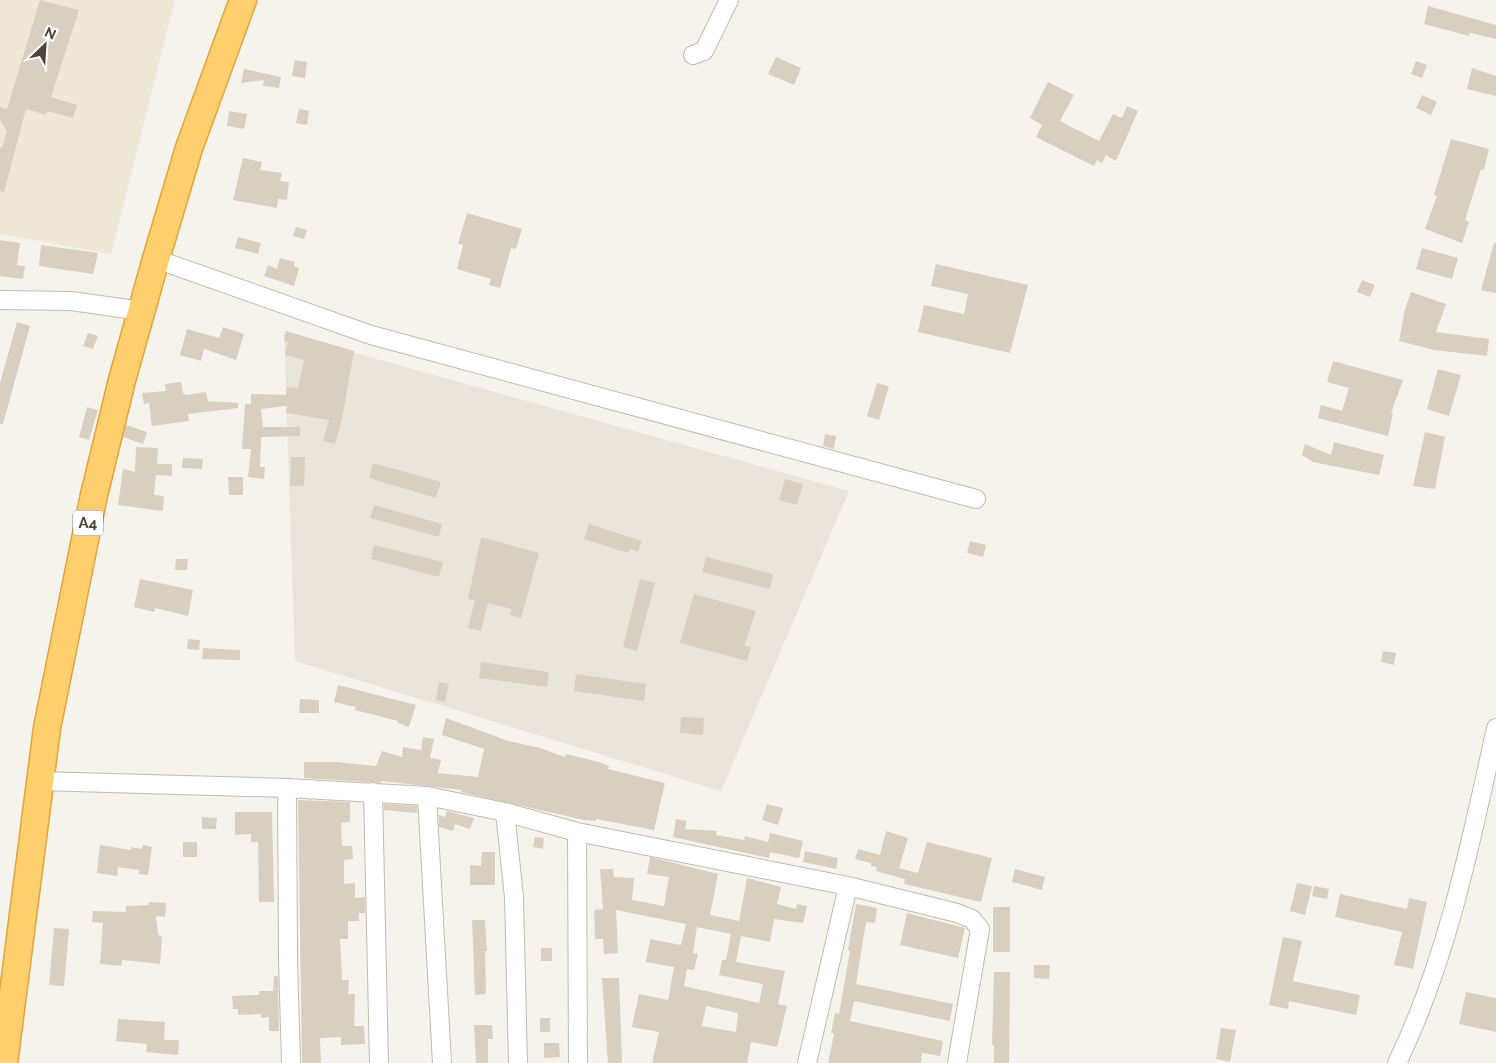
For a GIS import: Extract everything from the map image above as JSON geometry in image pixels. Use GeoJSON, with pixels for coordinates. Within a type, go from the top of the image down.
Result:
{"type":"FeatureCollection","features":[{"type":"Feature","properties":{"kind":"highway","name":"A4"},"geometry":{"type":"LineString","coordinates":[[4,1063],[39,781],[70,604],[92,504],[122,380],[189,148],[244,0]]}},
{"type":"Feature","properties":{"kind":"street"},"geometry":{"type":"LineString","coordinates":[[693,55],[704,51],[729,0]]}},
{"type":"Feature","properties":{"kind":"street"},"geometry":{"type":"LineString","coordinates":[[156,259],[371,334],[976,499]]}},
{"type":"Feature","properties":{"kind":"street"},"geometry":{"type":"LineString","coordinates":[[0,300],[71,300],[142,311]]}},
{"type":"Feature","properties":{"kind":"street"},"geometry":{"type":"LineString","coordinates":[[1397,1063],[1419,1018],[1430,986],[1467,858],[1496,728]]}},
{"type":"Feature","properties":{"kind":"street"},"geometry":{"type":"LineString","coordinates":[[39,781],[287,788],[427,796],[505,812],[577,832],[848,886],[957,913],[972,919],[980,930],[957,1063]]}},
{"type":"Feature","properties":{"kind":"street"},"geometry":{"type":"LineString","coordinates":[[287,788],[288,960],[291,1063]]}},
{"type":"Feature","properties":{"kind":"street"},"geometry":{"type":"LineString","coordinates":[[372,792],[379,1063]]}},
{"type":"Feature","properties":{"kind":"street"},"geometry":{"type":"LineString","coordinates":[[427,796],[442,1063]]}},
{"type":"Feature","properties":{"kind":"street"},"geometry":{"type":"LineString","coordinates":[[505,812],[514,897],[518,1063]]}},
{"type":"Feature","properties":{"kind":"street"},"geometry":{"type":"LineString","coordinates":[[577,832],[578,1063]]}},
{"type":"Feature","properties":{"kind":"street"},"geometry":{"type":"LineString","coordinates":[[807,1063],[848,886]]}},
{"type":"Feature","properties":{"kind":"shaded area"},"geometry":{"type":"Polygon","coordinates":[[[0,0],[175,0],[111,254],[0,234],[0,0]]]}},
{"type":"Feature","properties":{"kind":"shaded area"},"geometry":{"type":"Polygon","coordinates":[[[284,333],[849,491],[721,791],[295,661],[284,333]]]}},
{"type":"Feature","properties":{"kind":"building"},"geometry":{"type":"Polygon","coordinates":[[[40,0],[79,10],[51,97],[77,105],[73,118],[47,111],[46,115],[26,109],[4,192],[0,191],[0,147],[2,148],[7,132],[0,119],[0,107],[7,109],[40,0]]]}},
{"type":"Feature","properties":{"kind":"building"},"geometry":{"type":"Polygon","coordinates":[[[1428,6],[1496,25],[1496,39],[1470,33],[1469,36],[1424,24],[1428,6]]]}},
{"type":"Feature","properties":{"kind":"building"},"geometry":{"type":"Polygon","coordinates":[[[776,57],[801,68],[794,85],[768,74],[776,57]]]}},
{"type":"Feature","properties":{"kind":"building"},"geometry":{"type":"Polygon","coordinates":[[[295,60],[307,62],[305,78],[292,76],[295,60]]]}},
{"type":"Feature","properties":{"kind":"building"},"geometry":{"type":"Polygon","coordinates":[[[1416,61],[1427,65],[1422,78],[1411,74],[1416,61]]]}},
{"type":"Feature","properties":{"kind":"building"},"geometry":{"type":"Polygon","coordinates":[[[1472,68],[1496,76],[1496,96],[1467,89],[1472,68]]]}},
{"type":"Feature","properties":{"kind":"building"},"geometry":{"type":"Polygon","coordinates":[[[244,69],[281,77],[279,88],[263,86],[264,80],[241,83],[244,69]]]}},
{"type":"Feature","properties":{"kind":"building"},"geometry":{"type":"Polygon","coordinates":[[[1048,82],[1074,95],[1060,121],[1099,141],[1113,114],[1122,118],[1127,106],[1138,111],[1116,161],[1106,155],[1102,163],[1097,160],[1094,166],[1036,137],[1042,125],[1030,118],[1048,82]]]}},
{"type":"Feature","properties":{"kind":"building"},"geometry":{"type":"Polygon","coordinates":[[[1422,95],[1437,102],[1431,115],[1416,108],[1422,95]]]}},
{"type":"Feature","properties":{"kind":"building"},"geometry":{"type":"Polygon","coordinates":[[[299,109],[309,111],[307,125],[296,123],[299,109]]]}},
{"type":"Feature","properties":{"kind":"building"},"geometry":{"type":"Polygon","coordinates":[[[229,111],[247,114],[244,129],[227,126],[229,111]]]}},
{"type":"Feature","properties":{"kind":"building"},"geometry":{"type":"Polygon","coordinates":[[[1451,139],[1489,149],[1484,170],[1481,169],[1465,220],[1469,222],[1462,243],[1425,229],[1437,196],[1434,195],[1451,139]]]}},
{"type":"Feature","properties":{"kind":"building"},"geometry":{"type":"Polygon","coordinates":[[[243,158],[262,162],[260,170],[282,173],[280,181],[289,182],[287,200],[278,199],[277,208],[233,200],[243,158]]]}},
{"type":"Feature","properties":{"kind":"building"},"geometry":{"type":"Polygon","coordinates":[[[467,213],[522,229],[516,249],[511,248],[500,288],[489,285],[491,279],[457,269],[463,245],[458,244],[467,213]]]}},
{"type":"Feature","properties":{"kind":"building"},"geometry":{"type":"Polygon","coordinates":[[[296,227],[307,230],[304,239],[293,236],[296,227]]]}},
{"type":"Feature","properties":{"kind":"building"},"geometry":{"type":"Polygon","coordinates":[[[238,237],[261,243],[258,254],[235,248],[238,237]]]}},
{"type":"Feature","properties":{"kind":"building"},"geometry":{"type":"Polygon","coordinates":[[[0,240],[20,243],[17,265],[25,266],[23,279],[0,276],[0,240]]]}},
{"type":"Feature","properties":{"kind":"building"},"geometry":{"type":"Polygon","coordinates":[[[1494,243],[1496,243],[1496,293],[1481,290],[1494,243]]]}},
{"type":"Feature","properties":{"kind":"building"},"geometry":{"type":"Polygon","coordinates":[[[41,245],[98,253],[93,274],[39,266],[41,245]]]}},
{"type":"Feature","properties":{"kind":"building"},"geometry":{"type":"Polygon","coordinates":[[[1422,248],[1458,258],[1452,279],[1416,269],[1422,248]]]}},
{"type":"Feature","properties":{"kind":"building"},"geometry":{"type":"Polygon","coordinates":[[[280,258],[295,262],[294,266],[299,268],[294,286],[264,276],[268,265],[277,269],[280,258]]]}},
{"type":"Feature","properties":{"kind":"building"},"geometry":{"type":"Polygon","coordinates":[[[936,264],[1028,285],[1010,353],[918,332],[924,305],[964,314],[968,294],[931,286],[936,264]]]}},
{"type":"Feature","properties":{"kind":"building"},"geometry":{"type":"Polygon","coordinates":[[[1362,280],[1375,285],[1370,297],[1357,292],[1362,280]]]}},
{"type":"Feature","properties":{"kind":"building"},"geometry":{"type":"Polygon","coordinates":[[[1411,292],[1446,304],[1436,332],[1489,339],[1487,356],[1434,350],[1399,341],[1405,309],[1411,292]]]}},
{"type":"Feature","properties":{"kind":"building"},"geometry":{"type":"Polygon","coordinates":[[[17,322],[30,326],[3,424],[0,424],[0,383],[17,322]]]}},
{"type":"Feature","properties":{"kind":"building"},"geometry":{"type":"Polygon","coordinates":[[[223,327],[244,334],[236,360],[204,349],[201,361],[180,355],[187,329],[219,338],[223,327]]]}},
{"type":"Feature","properties":{"kind":"building"},"geometry":{"type":"Polygon","coordinates":[[[286,331],[354,351],[342,419],[335,444],[323,441],[329,420],[286,413],[287,406],[261,409],[263,427],[300,427],[300,436],[261,437],[260,467],[265,467],[264,479],[248,477],[251,449],[242,449],[245,404],[251,404],[251,394],[286,395],[287,387],[298,388],[304,360],[285,355],[288,342],[284,341],[286,331]]]}},
{"type":"Feature","properties":{"kind":"building"},"geometry":{"type":"Polygon","coordinates":[[[88,333],[98,336],[93,349],[83,346],[88,333]]]}},
{"type":"Feature","properties":{"kind":"building"},"geometry":{"type":"Polygon","coordinates":[[[1333,361],[1403,380],[1391,413],[1393,413],[1388,436],[1318,418],[1321,405],[1342,411],[1349,388],[1327,382],[1333,361]]]}},
{"type":"Feature","properties":{"kind":"building"},"geometry":{"type":"Polygon","coordinates":[[[1438,369],[1461,375],[1449,416],[1427,409],[1438,369]]]}},
{"type":"Feature","properties":{"kind":"building"},"geometry":{"type":"Polygon","coordinates":[[[181,382],[183,393],[186,395],[206,392],[208,401],[238,403],[238,408],[188,414],[189,421],[152,426],[149,403],[144,404],[142,393],[166,391],[165,384],[181,382]]]}},
{"type":"Feature","properties":{"kind":"building"},"geometry":{"type":"Polygon","coordinates":[[[877,383],[889,386],[879,420],[867,416],[877,383]]]}},
{"type":"Feature","properties":{"kind":"building"},"geometry":{"type":"Polygon","coordinates":[[[87,407],[98,410],[89,440],[79,437],[87,407]]]}},
{"type":"Feature","properties":{"kind":"building"},"geometry":{"type":"Polygon","coordinates":[[[126,425],[147,432],[143,444],[123,437],[126,425]]]}},
{"type":"Feature","properties":{"kind":"building"},"geometry":{"type":"Polygon","coordinates":[[[1425,432],[1445,437],[1435,489],[1413,486],[1425,432]]]}},
{"type":"Feature","properties":{"kind":"building"},"geometry":{"type":"Polygon","coordinates":[[[825,434],[836,436],[834,449],[823,446],[825,434]]]}},
{"type":"Feature","properties":{"kind":"building"},"geometry":{"type":"Polygon","coordinates":[[[1334,442],[1384,455],[1379,475],[1313,462],[1302,455],[1305,444],[1331,455],[1334,442]]]}},
{"type":"Feature","properties":{"kind":"building"},"geometry":{"type":"Polygon","coordinates":[[[136,447],[158,448],[157,464],[172,464],[172,476],[156,475],[154,495],[164,496],[163,511],[118,505],[123,469],[135,472],[136,447]]]}},
{"type":"Feature","properties":{"kind":"building"},"geometry":{"type":"Polygon","coordinates":[[[291,457],[305,457],[304,486],[290,486],[291,457]]]}},
{"type":"Feature","properties":{"kind":"building"},"geometry":{"type":"Polygon","coordinates":[[[183,458],[203,459],[202,469],[182,468],[183,458]]]}},
{"type":"Feature","properties":{"kind":"building"},"geometry":{"type":"Polygon","coordinates":[[[373,463],[441,482],[436,498],[369,478],[373,463]]]}},
{"type":"Feature","properties":{"kind":"building"},"geometry":{"type":"Polygon","coordinates":[[[228,477],[243,477],[243,495],[229,495],[228,477]]]}},
{"type":"Feature","properties":{"kind":"building"},"geometry":{"type":"Polygon","coordinates":[[[785,479],[803,484],[797,505],[779,500],[785,479]]]}},
{"type":"Feature","properties":{"kind":"building"},"geometry":{"type":"Polygon","coordinates":[[[374,505],[442,524],[439,537],[370,518],[374,505]]]}},
{"type":"Feature","properties":{"kind":"building"},"geometry":{"type":"Polygon","coordinates":[[[589,524],[642,541],[638,552],[630,549],[628,553],[584,539],[589,524]]]}},
{"type":"Feature","properties":{"kind":"building"},"geometry":{"type":"Polygon","coordinates":[[[481,537],[539,553],[521,618],[510,615],[512,609],[488,603],[481,631],[468,628],[475,600],[468,599],[481,537]]]}},
{"type":"Feature","properties":{"kind":"building"},"geometry":{"type":"Polygon","coordinates":[[[970,541],[986,545],[983,557],[967,553],[970,541]]]}},
{"type":"Feature","properties":{"kind":"building"},"geometry":{"type":"Polygon","coordinates":[[[374,545],[443,562],[439,577],[371,559],[374,545]]]}},
{"type":"Feature","properties":{"kind":"building"},"geometry":{"type":"Polygon","coordinates":[[[706,557],[773,574],[770,589],[702,572],[706,557]]]}},
{"type":"Feature","properties":{"kind":"building"},"geometry":{"type":"Polygon","coordinates":[[[176,559],[188,559],[187,570],[175,570],[176,559]]]}},
{"type":"Feature","properties":{"kind":"building"},"geometry":{"type":"Polygon","coordinates":[[[140,579],[193,590],[188,616],[155,608],[154,612],[134,607],[140,579]]]}},
{"type":"Feature","properties":{"kind":"building"},"geometry":{"type":"Polygon","coordinates":[[[640,579],[655,583],[637,651],[623,647],[640,579]]]}},
{"type":"Feature","properties":{"kind":"building"},"geometry":{"type":"Polygon","coordinates":[[[694,594],[756,611],[744,646],[751,647],[747,661],[680,643],[694,594]]]}},
{"type":"Feature","properties":{"kind":"building"},"geometry":{"type":"Polygon","coordinates":[[[188,639],[200,640],[199,650],[187,649],[188,639]]]}},
{"type":"Feature","properties":{"kind":"building"},"geometry":{"type":"Polygon","coordinates":[[[203,648],[240,650],[240,660],[202,659],[203,648]]]}},
{"type":"Feature","properties":{"kind":"building"},"geometry":{"type":"Polygon","coordinates":[[[1383,651],[1396,653],[1394,665],[1381,662],[1383,651]]]}},
{"type":"Feature","properties":{"kind":"building"},"geometry":{"type":"Polygon","coordinates":[[[481,662],[549,672],[547,687],[479,678],[481,662]]]}},
{"type":"Feature","properties":{"kind":"building"},"geometry":{"type":"Polygon","coordinates":[[[576,674],[646,684],[644,701],[574,691],[576,674]]]}},
{"type":"Feature","properties":{"kind":"building"},"geometry":{"type":"Polygon","coordinates":[[[439,682],[449,684],[445,702],[436,700],[439,682]]]}},
{"type":"Feature","properties":{"kind":"building"},"geometry":{"type":"Polygon","coordinates":[[[338,685],[416,705],[409,727],[398,723],[398,721],[355,710],[356,707],[334,702],[338,685]]]}},
{"type":"Feature","properties":{"kind":"building"},"geometry":{"type":"Polygon","coordinates":[[[300,699],[319,700],[319,713],[299,713],[300,699]]]}},
{"type":"Feature","properties":{"kind":"building"},"geometry":{"type":"Polygon","coordinates":[[[681,717],[704,718],[703,735],[680,733],[681,717]]]}},
{"type":"Feature","properties":{"kind":"building"},"geometry":{"type":"Polygon","coordinates":[[[446,718],[508,741],[540,748],[565,757],[566,754],[599,762],[609,766],[608,769],[665,783],[654,830],[596,819],[596,821],[584,820],[461,792],[462,790],[381,781],[381,783],[304,778],[304,762],[336,762],[376,766],[382,751],[402,757],[403,747],[421,750],[423,737],[434,739],[430,758],[441,760],[438,773],[478,777],[484,749],[442,735],[446,718]]]}},
{"type":"Feature","properties":{"kind":"building"},"geometry":{"type":"Polygon","coordinates":[[[298,800],[350,802],[350,822],[341,823],[342,846],[352,846],[353,859],[344,860],[344,884],[355,883],[355,898],[365,897],[365,913],[359,913],[359,921],[348,921],[348,939],[340,939],[342,980],[349,980],[348,994],[355,994],[354,1026],[364,1026],[365,1044],[341,1045],[341,1037],[320,1038],[321,1063],[302,1063],[298,800]]]}},
{"type":"Feature","properties":{"kind":"building"},"geometry":{"type":"Polygon","coordinates":[[[384,804],[417,806],[417,813],[384,810],[384,804]]]}},
{"type":"Feature","properties":{"kind":"building"},"geometry":{"type":"Polygon","coordinates":[[[767,804],[783,808],[778,825],[762,820],[767,804]]]}},
{"type":"Feature","properties":{"kind":"building"},"geometry":{"type":"Polygon","coordinates":[[[447,811],[474,818],[470,829],[455,824],[453,831],[439,827],[439,815],[445,817],[447,811]]]}},
{"type":"Feature","properties":{"kind":"building"},"geometry":{"type":"Polygon","coordinates":[[[235,812],[272,812],[274,902],[259,902],[258,842],[251,842],[251,834],[235,835],[235,812]]]}},
{"type":"Feature","properties":{"kind":"building"},"geometry":{"type":"Polygon","coordinates":[[[202,817],[217,818],[216,829],[202,829],[202,817]]]}},
{"type":"Feature","properties":{"kind":"building"},"geometry":{"type":"Polygon","coordinates":[[[676,819],[687,821],[685,829],[717,831],[716,835],[744,840],[745,836],[768,842],[770,833],[803,841],[799,858],[770,852],[769,858],[673,837],[676,819]]]}},
{"type":"Feature","properties":{"kind":"building"},"geometry":{"type":"Polygon","coordinates":[[[886,831],[908,838],[899,868],[918,873],[927,842],[992,858],[981,902],[904,884],[905,879],[876,871],[877,867],[871,866],[871,863],[855,859],[858,849],[880,855],[886,831]]]}},
{"type":"Feature","properties":{"kind":"building"},"geometry":{"type":"Polygon","coordinates":[[[535,837],[544,838],[543,849],[533,847],[535,837]]]}},
{"type":"Feature","properties":{"kind":"building"},"geometry":{"type":"Polygon","coordinates":[[[183,842],[197,842],[197,857],[183,857],[183,842]]]}},
{"type":"Feature","properties":{"kind":"building"},"geometry":{"type":"Polygon","coordinates":[[[100,845],[131,850],[131,847],[142,849],[143,845],[152,847],[148,875],[139,874],[139,870],[118,867],[117,876],[97,873],[100,845]]]}},
{"type":"Feature","properties":{"kind":"building"},"geometry":{"type":"Polygon","coordinates":[[[805,851],[838,858],[836,869],[803,862],[805,851]]]}},
{"type":"Feature","properties":{"kind":"building"},"geometry":{"type":"Polygon","coordinates":[[[482,852],[495,852],[495,885],[470,885],[470,865],[481,866],[482,852]]]}},
{"type":"Feature","properties":{"kind":"building"},"geometry":{"type":"Polygon","coordinates":[[[650,857],[718,874],[710,915],[739,921],[747,878],[781,887],[777,904],[796,909],[797,904],[807,906],[803,923],[774,919],[770,942],[741,936],[736,962],[785,971],[778,1004],[787,1006],[777,1047],[751,1042],[747,1063],[652,1063],[659,1032],[632,1027],[639,994],[668,1000],[674,967],[646,962],[650,939],[681,945],[686,924],[616,910],[618,953],[604,954],[603,939],[595,939],[594,910],[603,909],[600,869],[613,869],[614,877],[634,878],[632,900],[664,906],[669,877],[647,874],[650,857]],[[697,927],[693,953],[698,954],[694,970],[687,969],[684,986],[759,1003],[763,984],[719,975],[722,960],[726,960],[731,934],[697,927]],[[706,1006],[702,1026],[736,1032],[738,1013],[706,1006]]]}},
{"type":"Feature","properties":{"kind":"building"},"geometry":{"type":"Polygon","coordinates":[[[1015,869],[1045,877],[1042,890],[1012,882],[1015,869]]]}},
{"type":"Feature","properties":{"kind":"building"},"geometry":{"type":"Polygon","coordinates":[[[1297,883],[1312,886],[1305,915],[1290,911],[1297,883]]]}},
{"type":"Feature","properties":{"kind":"building"},"geometry":{"type":"Polygon","coordinates":[[[1314,886],[1329,889],[1327,899],[1312,896],[1314,886]]]}},
{"type":"Feature","properties":{"kind":"building"},"geometry":{"type":"Polygon","coordinates":[[[1340,894],[1407,909],[1409,898],[1427,902],[1413,969],[1394,965],[1402,932],[1335,917],[1340,894]]]}},
{"type":"Feature","properties":{"kind":"building"},"geometry":{"type":"Polygon","coordinates":[[[149,902],[166,903],[165,917],[156,916],[158,935],[162,936],[160,964],[122,960],[121,966],[100,964],[103,923],[92,922],[93,911],[126,912],[126,906],[149,905],[149,902]]]}},
{"type":"Feature","properties":{"kind":"building"},"geometry":{"type":"Polygon","coordinates":[[[856,904],[877,908],[875,923],[866,922],[856,984],[953,1004],[950,1021],[854,1001],[850,1021],[943,1041],[940,1056],[922,1053],[921,1063],[828,1063],[834,1034],[831,1033],[835,1013],[839,1014],[856,904]]]}},
{"type":"Feature","properties":{"kind":"building"},"geometry":{"type":"Polygon","coordinates":[[[993,907],[1010,907],[1010,952],[993,952],[993,907]]]}},
{"type":"Feature","properties":{"kind":"building"},"geometry":{"type":"Polygon","coordinates":[[[907,913],[965,928],[958,958],[900,945],[907,913]]]}},
{"type":"Feature","properties":{"kind":"building"},"geometry":{"type":"Polygon","coordinates":[[[472,920],[485,920],[487,951],[485,951],[486,994],[475,995],[472,920]]]}},
{"type":"Feature","properties":{"kind":"building"},"geometry":{"type":"Polygon","coordinates":[[[54,928],[69,929],[64,986],[49,985],[54,928]]]}},
{"type":"Feature","properties":{"kind":"building"},"geometry":{"type":"Polygon","coordinates":[[[1283,937],[1302,941],[1293,981],[1360,995],[1356,1015],[1289,1001],[1288,1009],[1269,1005],[1283,937]]]}},
{"type":"Feature","properties":{"kind":"building"},"geometry":{"type":"Polygon","coordinates":[[[541,948],[552,948],[552,961],[541,961],[541,948]]]}},
{"type":"Feature","properties":{"kind":"building"},"geometry":{"type":"Polygon","coordinates":[[[1034,965],[1050,965],[1049,979],[1034,978],[1034,965]]]}},
{"type":"Feature","properties":{"kind":"building"},"geometry":{"type":"Polygon","coordinates":[[[994,972],[1010,972],[1009,1063],[994,1063],[994,1045],[992,1045],[994,972]]]}},
{"type":"Feature","properties":{"kind":"building"},"geometry":{"type":"Polygon","coordinates":[[[274,976],[278,976],[279,1031],[269,1031],[269,1017],[261,1018],[261,1014],[238,1015],[238,1009],[233,1009],[232,996],[259,995],[259,991],[273,991],[274,976]]]}},
{"type":"Feature","properties":{"kind":"building"},"geometry":{"type":"Polygon","coordinates":[[[602,978],[619,978],[622,1063],[608,1063],[602,978]]]}},
{"type":"Feature","properties":{"kind":"building"},"geometry":{"type":"Polygon","coordinates":[[[1466,992],[1496,998],[1496,1032],[1459,1024],[1466,992]]]}},
{"type":"Feature","properties":{"kind":"building"},"geometry":{"type":"Polygon","coordinates":[[[540,1018],[550,1018],[550,1032],[540,1032],[540,1018]]]}},
{"type":"Feature","properties":{"kind":"building"},"geometry":{"type":"Polygon","coordinates":[[[118,1019],[165,1022],[164,1040],[179,1040],[178,1055],[146,1052],[147,1044],[116,1041],[118,1019]]]}},
{"type":"Feature","properties":{"kind":"building"},"geometry":{"type":"Polygon","coordinates":[[[474,1025],[492,1025],[493,1039],[488,1039],[488,1063],[476,1063],[474,1025]]]}},
{"type":"Feature","properties":{"kind":"building"},"geometry":{"type":"Polygon","coordinates":[[[1221,1028],[1236,1030],[1230,1062],[1216,1059],[1221,1028]]]}},
{"type":"Feature","properties":{"kind":"building"},"geometry":{"type":"Polygon","coordinates":[[[544,1043],[559,1043],[560,1057],[544,1058],[544,1043]]]}}]}
